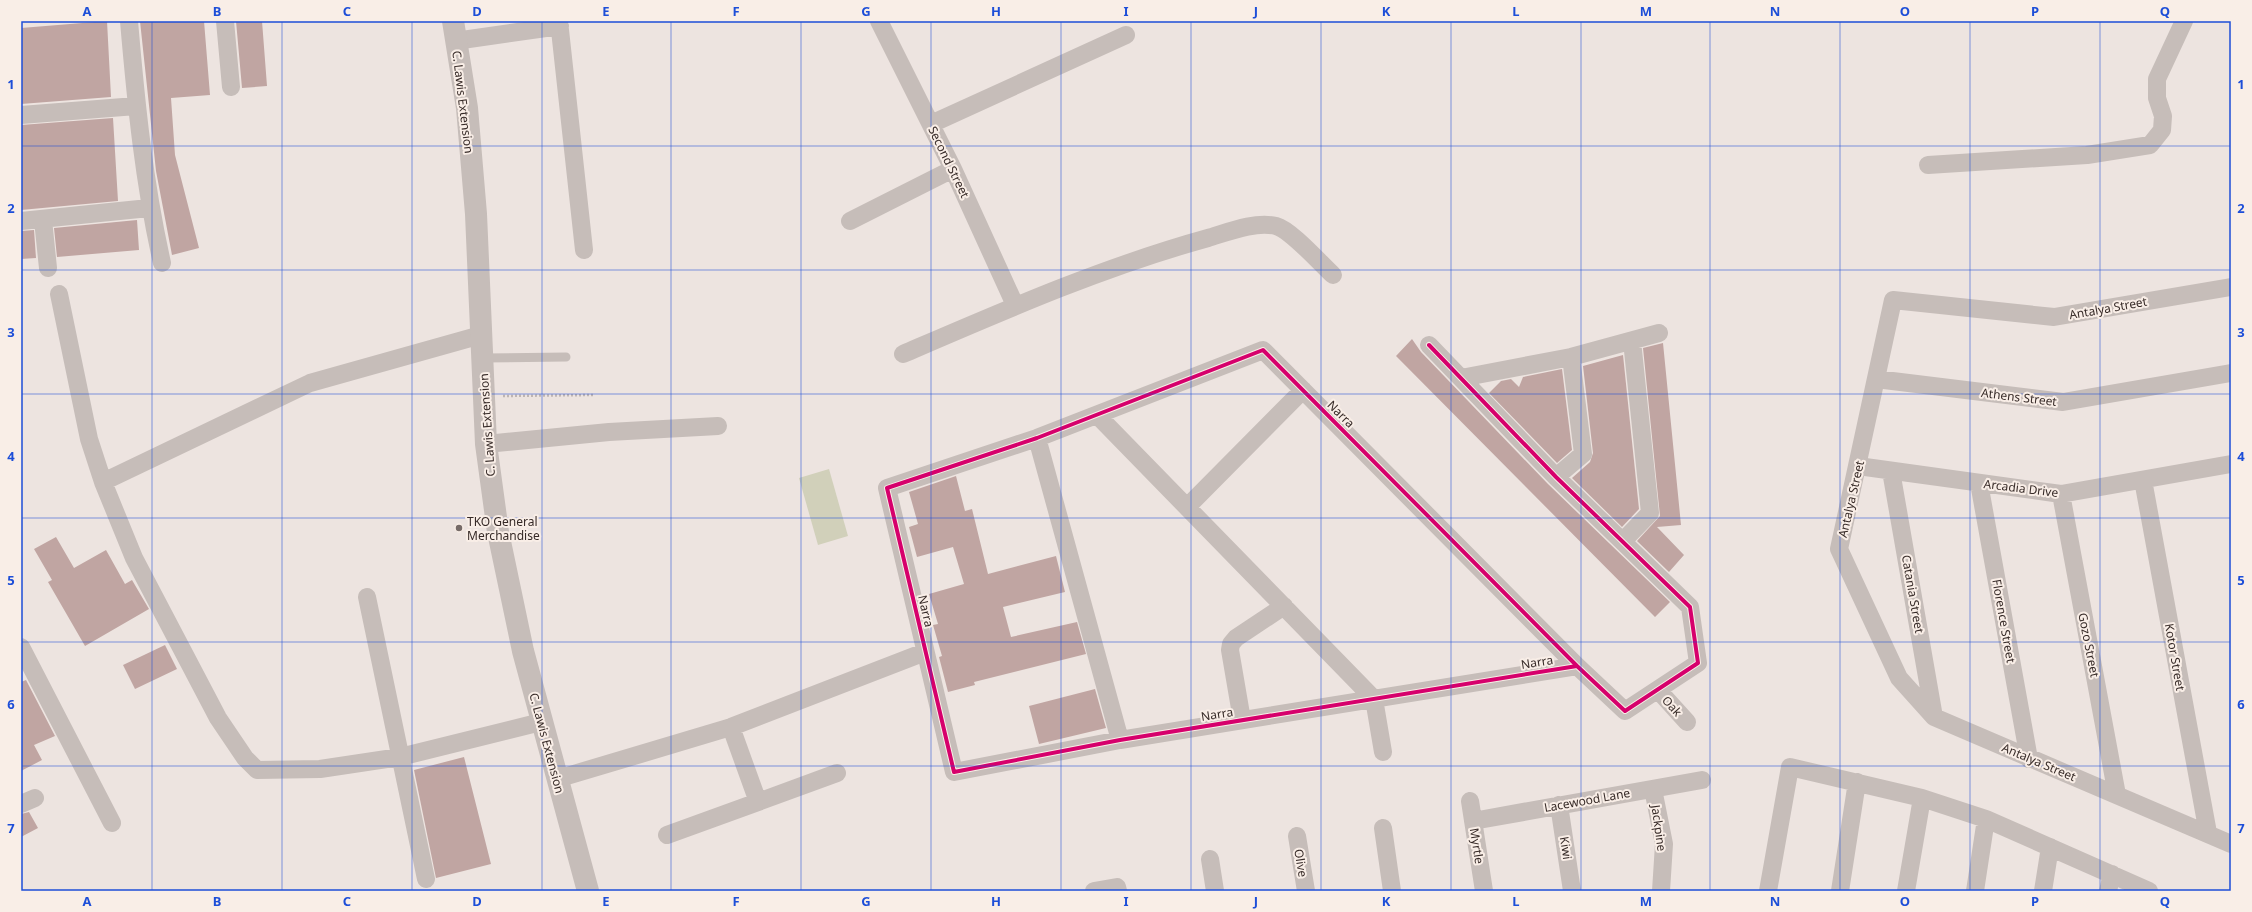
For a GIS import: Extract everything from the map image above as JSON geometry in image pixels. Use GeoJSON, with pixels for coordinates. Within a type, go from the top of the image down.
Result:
{"type":"FeatureCollection","features":[{"type":"Feature","properties":{"kind":"street"},"geometry":{"type":"LineString","coordinates":[[129,21],[136,106],[149,208],[162,263]]}},
{"type":"Feature","properties":{"kind":"street"},"geometry":{"type":"LineString","coordinates":[[225,21],[230,87]]}},
{"type":"Feature","properties":{"kind":"street","name":"Second Street"},"geometry":{"type":"LineString","coordinates":[[879,21],[953,169],[1015,306]]}},
{"type":"Feature","properties":{"kind":"street"},"geometry":{"type":"LineString","coordinates":[[1928,165],[2087,154],[2150,145],[2162,130],[2163,116],[2157,98],[2157,79],[2184,21]]}},
{"type":"Feature","properties":{"kind":"street"},"geometry":{"type":"LineString","coordinates":[[454,31],[559,24],[584,250]]}},
{"type":"Feature","properties":{"kind":"street","name":"C. Lawis Extension"},"geometry":{"type":"LineString","coordinates":[[454,31],[467,108],[476,214],[486,444],[498,532],[523,651],[588,891]]}},
{"type":"Feature","properties":{"kind":"street"},"geometry":{"type":"LineString","coordinates":[[931,124],[1126,35]]}},
{"type":"Feature","properties":{"kind":"street"},"geometry":{"type":"LineString","coordinates":[[21,115],[136,106]]}},
{"type":"Feature","properties":{"kind":"street"},"geometry":{"type":"LineString","coordinates":[[850,221],[953,169]]}},
{"type":"Feature","properties":{"kind":"street"},"geometry":{"type":"LineString","coordinates":[[21,221],[43,220],[149,208]]}},
{"type":"Feature","properties":{"kind":"street"},"geometry":{"type":"LineString","coordinates":[[43,220],[48,268]]}},
{"type":"Feature","properties":{"kind":"street"},"geometry":{"type":"LineString","coordinates":[[903,354],[1015,306],[1175,247],[1260,226],[1276,226],[1288,232],[1333,275]]}},
{"type":"Feature","properties":{"kind":"street","name":"Antalya Street"},"geometry":{"type":"LineString","coordinates":[[2231,287],[2054,317],[1893,300],[1839,549],[1899,678],[1934,717],[2029,759],[2208,833],[2231,844]]}},
{"type":"Feature","properties":{"kind":"street"},"geometry":{"type":"LineString","coordinates":[[59,294],[90,439],[103,482],[134,558],[218,718],[245,758],[257,770],[320,769],[400,757],[541,722]]}},
{"type":"Feature","properties":{"kind":"street"},"geometry":{"type":"LineString","coordinates":[[1461,378],[1571,357],[1658,333]]}},
{"type":"Feature","properties":{"kind":"street"},"geometry":{"type":"LineString","coordinates":[[103,482],[310,383],[482,335]]}},
{"type":"Feature","properties":{"kind":"street"},"geometry":{"type":"LineString","coordinates":[[1623,541],[1650,513],[1632,341]]}},
{"type":"Feature","properties":{"kind":"street"},"geometry":{"type":"LineString","coordinates":[[1429,345],[1556,477],[1690,607],[1698,663],[1625,711],[1577,666]]}},
{"type":"Feature","properties":{"kind":"street","name":"Narra"},"geometry":{"type":"LineString","coordinates":[[1263,350],[1577,666],[1120,740],[954,772],[887,488],[1037,438],[1263,350]]}},
{"type":"Feature","properties":{"kind":"street"},"geometry":{"type":"LineString","coordinates":[[1556,477],[1583,454],[1571,357]]}},
{"type":"Feature","properties":{"kind":"street","name":"Athens Street"},"geometry":{"type":"LineString","coordinates":[[1876,380],[2063,402],[2231,372]]}},
{"type":"Feature","properties":{"kind":"street"},"geometry":{"type":"LineString","coordinates":[[1187,507],[1303,390]]}},
{"type":"Feature","properties":{"kind":"street"},"geometry":{"type":"LineString","coordinates":[[1097,415],[1374,699],[1383,752]]}},
{"type":"Feature","properties":{"kind":"street"},"geometry":{"type":"LineString","coordinates":[[486,444],[609,432],[718,426]]}},
{"type":"Feature","properties":{"kind":"street"},"geometry":{"type":"LineString","coordinates":[[1037,438],[1120,740]]}},
{"type":"Feature","properties":{"kind":"street","name":"Arcadia Drive"},"geometry":{"type":"LineString","coordinates":[[1858,466],[2061,494],[2142,480],[2230,470]]}},
{"type":"Feature","properties":{"kind":"street","name":"Catania Street"},"geometry":{"type":"LineString","coordinates":[[1891,471],[1934,717]]}},
{"type":"Feature","properties":{"kind":"street","name":"Kotor Street"},"geometry":{"type":"LineString","coordinates":[[2142,480],[2208,833]]}},
{"type":"Feature","properties":{"kind":"street","name":"Florence Street"},"geometry":{"type":"LineString","coordinates":[[1979,483],[2029,759]]}},
{"type":"Feature","properties":{"kind":"street","name":"Gozo Street"},"geometry":{"type":"LineString","coordinates":[[2061,494],[2117,795]]}},
{"type":"Feature","properties":{"kind":"street"},"geometry":{"type":"LineString","coordinates":[[367,597],[426,880]]}},
{"type":"Feature","properties":{"kind":"street"},"geometry":{"type":"LineString","coordinates":[[1242,720],[1230,650],[1231,644],[1236,638],[1284,606]]}},
{"type":"Feature","properties":{"kind":"street"},"geometry":{"type":"LineString","coordinates":[[21,647],[27,671],[112,823]]}},
{"type":"Feature","properties":{"kind":"street"},"geometry":{"type":"LineString","coordinates":[[557,779],[731,727],[925,652]]}},
{"type":"Feature","properties":{"kind":"street","name":"Oak"},"geometry":{"type":"LineString","coordinates":[[1658,690],[1687,722]]}},
{"type":"Feature","properties":{"kind":"street"},"geometry":{"type":"LineString","coordinates":[[731,727],[758,802]]}},
{"type":"Feature","properties":{"kind":"street"},"geometry":{"type":"LineString","coordinates":[[1768,891],[1790,768],[1922,798],[1986,818],[2050,847],[2110,883],[2149,891]]}},
{"type":"Feature","properties":{"kind":"street"},"geometry":{"type":"LineString","coordinates":[[667,835],[837,773]]}},
{"type":"Feature","properties":{"kind":"street","name":"Lacewood Lane"},"geometry":{"type":"LineString","coordinates":[[1473,821],[1702,780]]}},
{"type":"Feature","properties":{"kind":"street"},"geometry":{"type":"LineString","coordinates":[[1840,891],[1857,782]]}},
{"type":"Feature","properties":{"kind":"street","name":"Jackpine"},"geometry":{"type":"LineString","coordinates":[[1653,789],[1664,844],[1661,891]]}},
{"type":"Feature","properties":{"kind":"street"},"geometry":{"type":"LineString","coordinates":[[1906,891],[1922,798]]}},
{"type":"Feature","properties":{"kind":"street","name":"Myrtle"},"geometry":{"type":"LineString","coordinates":[[1470,801],[1484,891]]}},
{"type":"Feature","properties":{"kind":"street","name":"Kiwi"},"geometry":{"type":"LineString","coordinates":[[1559,805],[1572,891]]}},
{"type":"Feature","properties":{"kind":"street"},"geometry":{"type":"LineString","coordinates":[[1975,891],[1986,818]]}},
{"type":"Feature","properties":{"kind":"street"},"geometry":{"type":"LineString","coordinates":[[1383,828],[1392,891]]}},
{"type":"Feature","properties":{"kind":"street","name":"Olive"},"geometry":{"type":"LineString","coordinates":[[1297,836],[1306,891]]}},
{"type":"Feature","properties":{"kind":"street"},"geometry":{"type":"LineString","coordinates":[[2043,891],[2050,847]]}},
{"type":"Feature","properties":{"kind":"street"},"geometry":{"type":"LineString","coordinates":[[1210,859],[1215,891]]}},
{"type":"Feature","properties":{"kind":"street"},"geometry":{"type":"LineString","coordinates":[[1094,891],[1117,887],[1118,891]]}},
{"type":"Feature","properties":{"kind":"lane"},"geometry":{"type":"LineString","coordinates":[[482,358],[566,357]]}},
{"type":"Feature","properties":{"kind":"path"},"geometry":{"type":"LineString","coordinates":[[501,396],[593,394]]}},
{"type":"Feature","properties":{"kind":"green space"},"geometry":{"type":"Polygon","coordinates":[[[829,469],[848,536],[818,545],[799,478],[829,469]]]}},
{"type":"Feature","properties":{"kind":"building"},"geometry":{"type":"Polygon","coordinates":[[[107,21],[111,97],[21,104],[21,28],[107,21]]]}},
{"type":"Feature","properties":{"kind":"building"},"geometry":{"type":"Polygon","coordinates":[[[140,21],[204,21],[210,95],[171,98],[175,155],[199,248],[172,255],[156,171],[140,21]]]}},
{"type":"Feature","properties":{"kind":"building"},"geometry":{"type":"Polygon","coordinates":[[[236,21],[262,21],[267,86],[242,88],[236,21]]]}},
{"type":"Feature","properties":{"kind":"building"},"geometry":{"type":"Polygon","coordinates":[[[113,118],[118,201],[21,210],[21,125],[113,118]]]}},
{"type":"Feature","properties":{"kind":"building"},"geometry":{"type":"Polygon","coordinates":[[[137,220],[139,250],[57,257],[54,228],[137,220]]]}},
{"type":"Feature","properties":{"kind":"building"},"geometry":{"type":"Polygon","coordinates":[[[34,230],[36,258],[21,259],[21,231],[34,230]]]}},
{"type":"Feature","properties":{"kind":"building"},"geometry":{"type":"Polygon","coordinates":[[[1412,339],[1421,352],[1548,484],[1670,602],[1655,617],[1396,356],[1412,339]]]}},
{"type":"Feature","properties":{"kind":"building"},"geometry":{"type":"Polygon","coordinates":[[[1663,343],[1681,525],[1657,527],[1684,555],[1669,572],[1637,541],[1660,516],[1643,348],[1663,343]]]}},
{"type":"Feature","properties":{"kind":"building"},"geometry":{"type":"Polygon","coordinates":[[[1623,355],[1639,509],[1622,527],[1572,478],[1590,462],[1593,453],[1583,366],[1623,355]]]}},
{"type":"Feature","properties":{"kind":"building"},"geometry":{"type":"Polygon","coordinates":[[[1562,369],[1572,450],[1557,463],[1489,393],[1501,381],[1511,379],[1519,387],[1523,377],[1562,369]]]}},
{"type":"Feature","properties":{"kind":"building"},"geometry":{"type":"Polygon","coordinates":[[[956,476],[965,511],[972,509],[988,574],[1056,556],[1065,592],[1003,607],[1011,637],[1077,622],[1086,654],[974,682],[975,685],[948,692],[939,657],[942,656],[933,625],[938,624],[929,594],[964,584],[953,547],[917,557],[909,527],[918,524],[909,492],[956,476]]]}},
{"type":"Feature","properties":{"kind":"building"},"geometry":{"type":"Polygon","coordinates":[[[56,537],[74,568],[106,550],[125,584],[132,580],[149,609],[85,646],[48,582],[52,580],[34,549],[56,537]]]}},
{"type":"Feature","properties":{"kind":"building"},"geometry":{"type":"Polygon","coordinates":[[[165,645],[177,669],[135,689],[123,665],[165,645]]]}},
{"type":"Feature","properties":{"kind":"building"},"geometry":{"type":"Polygon","coordinates":[[[26,680],[55,736],[34,745],[42,760],[21,771],[21,682],[26,680]]]}},
{"type":"Feature","properties":{"kind":"building"},"geometry":{"type":"Polygon","coordinates":[[[1095,689],[1106,728],[1039,744],[1029,706],[1095,689]]]}},
{"type":"Feature","properties":{"kind":"building"},"geometry":{"type":"Polygon","coordinates":[[[464,757],[491,864],[436,878],[414,770],[464,757]]]}},
{"type":"Feature","properties":{"kind":"building"},"geometry":{"type":"Polygon","coordinates":[[[29,812],[38,828],[21,837],[21,814],[29,812]]]}},
{"type":"Feature","properties":{"kind":"cycle path"},"geometry":{"type":"LineString","coordinates":[[1429,345],[1556,477],[1690,607],[1698,663],[1625,711],[1577,666],[1263,350],[1037,438],[887,488],[954,772],[1120,740],[1577,666]]}},
{"type":"Feature","properties":{"kind":"place","name":"TKO General Merchandise"},"geometry":{"type":"Point","coordinates":[459,528]}}]}
